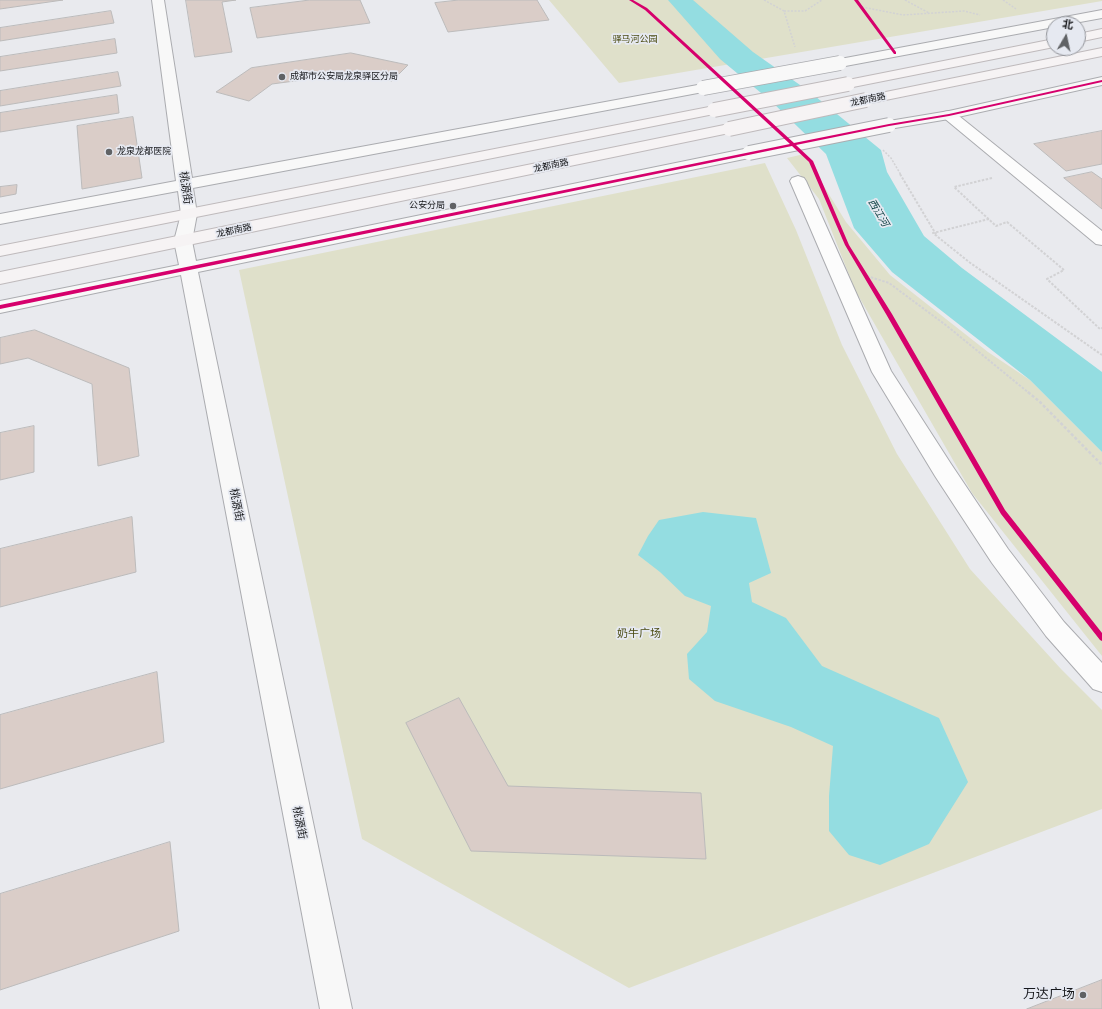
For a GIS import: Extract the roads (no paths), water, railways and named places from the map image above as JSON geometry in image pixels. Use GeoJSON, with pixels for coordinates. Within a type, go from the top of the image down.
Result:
{"type":"FeatureCollection","features":[{"type":"Feature","properties":{"kind":"main road"},"geometry":{"type":"LineString","coordinates":[[1086,36],[1102,33]]}},
{"type":"Feature","properties":{"kind":"main road","name":"龙都南路"},"geometry":{"type":"LineString","coordinates":[[0,251],[1046,45]]}},
{"type":"Feature","properties":{"kind":"main road","name":"龙都南路"},"geometry":{"type":"LineString","coordinates":[[0,278],[1102,52]]}},
{"type":"Feature","properties":{"kind":"street","name":"桃源街"},"geometry":{"type":"LineString","coordinates":[[158,0],[189,214],[183,241],[336,1009]]}},
{"type":"Feature","properties":{"kind":"street"},"geometry":{"type":"LineString","coordinates":[[0,219],[1102,14]]}},
{"type":"Feature","properties":{"kind":"street"},"geometry":{"type":"LineString","coordinates":[[0,307],[749,153],[889,125],[949,115],[1102,81]]}},
{"type":"Feature","properties":{"kind":"street"},"geometry":{"type":"LineString","coordinates":[[949,115],[1102,240]]}},
{"type":"Feature","properties":{"kind":"street"},"geometry":{"type":"LineString","coordinates":[[798,181],[882,372],[943,470],[1000,556],[1055,629],[1102,681]]}},
{"type":"Feature","properties":{"kind":"water","name":"西江河"},"geometry":{"type":"Polygon","coordinates":[[[668,0],[693,0],[753,52],[810,92],[881,150],[887,172],[924,236],[962,268],[1102,372],[1102,452],[1030,380],[892,272],[854,228],[826,154],[772,102],[720,59],[668,0]]]}},
{"type":"Feature","properties":{"kind":"water"},"geometry":{"type":"Polygon","coordinates":[[[703,512],[756,518],[771,573],[749,583],[752,602],[786,618],[822,666],[939,718],[968,782],[929,844],[880,865],[849,855],[829,831],[829,796],[833,746],[791,727],[715,701],[689,679],[687,654],[707,632],[711,606],[685,596],[660,572],[638,555],[648,536],[659,520],[703,512]]]}},
{"type":"Feature","properties":{"kind":"place","name":"成都市公安局龙泉驿区分局"},"geometry":{"type":"Point","coordinates":[282,77]}},
{"type":"Feature","properties":{"kind":"place","name":"龙泉龙都医院"},"geometry":{"type":"Point","coordinates":[109,152]}},
{"type":"Feature","properties":{"kind":"place","name":"公安分局"},"geometry":{"type":"Point","coordinates":[453,206]}},
{"type":"Feature","properties":{"kind":"place","name":"万达广场"},"geometry":{"type":"Point","coordinates":[1083,995]}},
{"type":"Feature","properties":{"kind":"park label","name":"驿马河公园"},"geometry":{"type":"Point","coordinates":[635,40]}},
{"type":"Feature","properties":{"kind":"park label","name":"奶牛广场"},"geometry":{"type":"Point","coordinates":[639,634]}}]}
